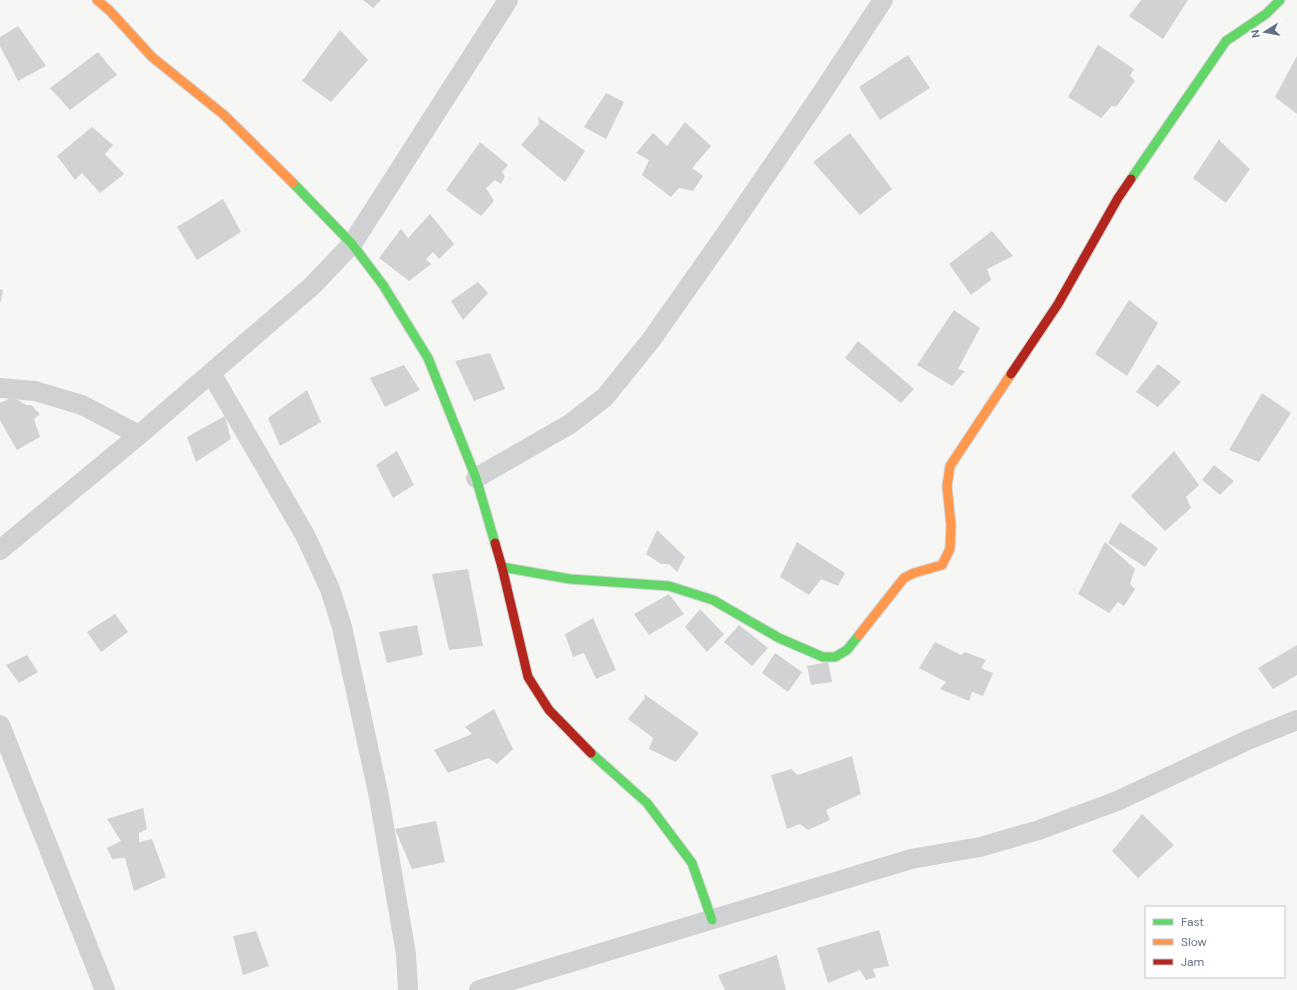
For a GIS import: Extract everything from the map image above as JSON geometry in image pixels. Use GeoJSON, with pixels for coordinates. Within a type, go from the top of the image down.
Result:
{"type":"FeatureCollection","features":[{"type":"Feature","properties":{"kind":"street"},"geometry":{"type":"LineString","coordinates":[[0,550],[139,435],[312,286],[352,244],[508,0]]}},
{"type":"Feature","properties":{"kind":"street"},"geometry":{"type":"LineString","coordinates":[[476,478],[570,424],[605,397],[651,340],[820,96],[883,0]]}},
{"type":"Feature","properties":{"kind":"street"},"geometry":{"type":"LineString","coordinates":[[502,568],[570,579],[670,586],[713,600],[779,638],[823,657],[835,657],[847,650],[904,578],[914,573],[942,564],[950,549],[951,525],[947,486],[950,466],[1058,304],[1118,198],[1226,41],[1266,14],[1280,0]]}},
{"type":"Feature","properties":{"kind":"street"},"geometry":{"type":"LineString","coordinates":[[109,4],[152,56],[224,115],[296,186],[352,244],[383,285],[428,358],[476,478],[502,568],[528,678],[549,710],[591,753],[647,803],[692,863],[712,920]]}},
{"type":"Feature","properties":{"kind":"street"},"geometry":{"type":"LineString","coordinates":[[211,373],[305,535],[330,589],[342,627],[379,797],[406,954],[408,990]]}},
{"type":"Feature","properties":{"kind":"street"},"geometry":{"type":"LineString","coordinates":[[0,388],[35,391],[82,405],[139,435]]}},
{"type":"Feature","properties":{"kind":"street"},"geometry":{"type":"LineString","coordinates":[[479,990],[911,859],[980,848],[1039,830],[1117,801],[1250,739],[1297,720]]}},
{"type":"Feature","properties":{"kind":"street"},"geometry":{"type":"LineString","coordinates":[[0,725],[105,990]]}},
{"type":"Feature","properties":{"kind":"building"},"geometry":{"type":"Polygon","coordinates":[[[363,0],[381,0],[373,8],[363,0]]]}},
{"type":"Feature","properties":{"kind":"building"},"geometry":{"type":"Polygon","coordinates":[[[1141,0],[1188,0],[1163,39],[1129,16],[1141,0]]]}},
{"type":"Feature","properties":{"kind":"building"},"geometry":{"type":"Polygon","coordinates":[[[18,26],[46,66],[18,81],[0,46],[0,37],[18,26]]]}},
{"type":"Feature","properties":{"kind":"building"},"geometry":{"type":"Polygon","coordinates":[[[340,30],[368,60],[331,102],[302,81],[340,30]]]}},
{"type":"Feature","properties":{"kind":"building"},"geometry":{"type":"Polygon","coordinates":[[[1098,45],[1134,69],[1130,76],[1135,81],[1116,107],[1112,106],[1101,118],[1068,97],[1098,45]]]}},
{"type":"Feature","properties":{"kind":"building"},"geometry":{"type":"Polygon","coordinates":[[[98,52],[117,75],[70,110],[50,88],[98,52]]]}},
{"type":"Feature","properties":{"kind":"building"},"geometry":{"type":"Polygon","coordinates":[[[908,55],[930,88],[880,120],[859,87],[908,55]]]}},
{"type":"Feature","properties":{"kind":"building"},"geometry":{"type":"Polygon","coordinates":[[[1297,56],[1297,114],[1275,97],[1297,56]]]}},
{"type":"Feature","properties":{"kind":"building"},"geometry":{"type":"Polygon","coordinates":[[[606,93],[624,102],[606,139],[584,127],[606,93]]]}},
{"type":"Feature","properties":{"kind":"building"},"geometry":{"type":"Polygon","coordinates":[[[538,117],[585,151],[565,182],[521,145],[539,124],[538,117]]]}},
{"type":"Feature","properties":{"kind":"building"},"geometry":{"type":"Polygon","coordinates":[[[685,122],[711,146],[692,168],[703,176],[693,191],[679,188],[671,197],[642,175],[649,160],[636,153],[653,133],[667,146],[685,122]]]}},
{"type":"Feature","properties":{"kind":"building"},"geometry":{"type":"Polygon","coordinates":[[[92,127],[113,145],[105,154],[124,174],[100,193],[82,173],[75,180],[57,156],[92,127]]]}},
{"type":"Feature","properties":{"kind":"building"},"geometry":{"type":"Polygon","coordinates":[[[850,133],[892,189],[860,215],[813,162],[850,133]]]}},
{"type":"Feature","properties":{"kind":"building"},"geometry":{"type":"Polygon","coordinates":[[[1220,138],[1220,141],[1250,169],[1226,203],[1193,178],[1220,138]]]}},
{"type":"Feature","properties":{"kind":"building"},"geometry":{"type":"Polygon","coordinates":[[[480,142],[508,165],[502,172],[505,176],[501,184],[495,180],[486,188],[494,201],[481,216],[446,190],[480,142]]]}},
{"type":"Feature","properties":{"kind":"building"},"geometry":{"type":"Polygon","coordinates":[[[223,199],[241,232],[197,260],[177,227],[223,199]]]}},
{"type":"Feature","properties":{"kind":"building"},"geometry":{"type":"Polygon","coordinates":[[[430,214],[454,244],[439,259],[433,252],[426,259],[431,264],[409,281],[379,258],[401,229],[408,238],[430,214]]]}},
{"type":"Feature","properties":{"kind":"building"},"geometry":{"type":"Polygon","coordinates":[[[992,231],[1013,256],[987,269],[991,280],[971,295],[949,264],[992,231]]]}},
{"type":"Feature","properties":{"kind":"building"},"geometry":{"type":"Polygon","coordinates":[[[478,282],[488,293],[463,320],[451,301],[478,282]]]}},
{"type":"Feature","properties":{"kind":"building"},"geometry":{"type":"Polygon","coordinates":[[[0,289],[3,290],[1,302],[0,301],[0,289]]]}},
{"type":"Feature","properties":{"kind":"building"},"geometry":{"type":"Polygon","coordinates":[[[1129,300],[1158,323],[1127,376],[1095,354],[1129,300]]]}},
{"type":"Feature","properties":{"kind":"building"},"geometry":{"type":"Polygon","coordinates":[[[954,310],[980,328],[958,369],[965,371],[952,386],[917,365],[954,310]]]}},
{"type":"Feature","properties":{"kind":"building"},"geometry":{"type":"Polygon","coordinates":[[[858,341],[914,389],[901,403],[845,358],[858,341]]]}},
{"type":"Feature","properties":{"kind":"building"},"geometry":{"type":"Polygon","coordinates":[[[490,353],[505,389],[474,401],[455,361],[490,353]]]}},
{"type":"Feature","properties":{"kind":"building"},"geometry":{"type":"Polygon","coordinates":[[[1158,364],[1181,382],[1158,407],[1136,392],[1158,364]]]}},
{"type":"Feature","properties":{"kind":"building"},"geometry":{"type":"Polygon","coordinates":[[[404,365],[420,390],[385,407],[370,378],[404,365]]]}},
{"type":"Feature","properties":{"kind":"building"},"geometry":{"type":"Polygon","coordinates":[[[307,390],[321,422],[280,446],[268,418],[307,390]]]}},
{"type":"Feature","properties":{"kind":"building"},"geometry":{"type":"Polygon","coordinates":[[[1262,393],[1291,413],[1259,462],[1229,450],[1262,393]]]}},
{"type":"Feature","properties":{"kind":"building"},"geometry":{"type":"Polygon","coordinates":[[[13,397],[26,405],[31,405],[40,414],[34,419],[40,437],[17,450],[0,420],[0,403],[13,397]]]}},
{"type":"Feature","properties":{"kind":"building"},"geometry":{"type":"Polygon","coordinates":[[[225,416],[231,439],[196,462],[187,437],[225,416]]]}},
{"type":"Feature","properties":{"kind":"building"},"geometry":{"type":"Polygon","coordinates":[[[397,451],[414,485],[393,498],[376,465],[397,451]]]}},
{"type":"Feature","properties":{"kind":"building"},"geometry":{"type":"Polygon","coordinates":[[[1174,451],[1199,485],[1186,497],[1191,508],[1165,531],[1131,496],[1174,451]]]}},
{"type":"Feature","properties":{"kind":"building"},"geometry":{"type":"Polygon","coordinates":[[[1214,465],[1234,481],[1220,495],[1202,480],[1214,465]]]}},
{"type":"Feature","properties":{"kind":"building"},"geometry":{"type":"Polygon","coordinates":[[[1120,522],[1158,548],[1145,567],[1108,543],[1120,522]]]}},
{"type":"Feature","properties":{"kind":"building"},"geometry":{"type":"Polygon","coordinates":[[[657,530],[685,557],[677,572],[669,564],[661,564],[646,554],[657,530]]]}},
{"type":"Feature","properties":{"kind":"building"},"geometry":{"type":"Polygon","coordinates":[[[797,542],[845,573],[838,586],[821,579],[809,595],[780,577],[797,542]]]}},
{"type":"Feature","properties":{"kind":"building"},"geometry":{"type":"Polygon","coordinates":[[[1105,542],[1135,569],[1130,584],[1135,589],[1124,606],[1118,602],[1109,613],[1078,594],[1105,542]]]}},
{"type":"Feature","properties":{"kind":"building"},"geometry":{"type":"Polygon","coordinates":[[[468,569],[483,646],[449,650],[432,574],[468,569]]]}},
{"type":"Feature","properties":{"kind":"building"},"geometry":{"type":"Polygon","coordinates":[[[669,594],[684,614],[649,635],[634,614],[669,594]]]}},
{"type":"Feature","properties":{"kind":"building"},"geometry":{"type":"Polygon","coordinates":[[[700,609],[724,634],[707,652],[685,627],[700,609]]]}},
{"type":"Feature","properties":{"kind":"building"},"geometry":{"type":"Polygon","coordinates":[[[115,614],[128,632],[101,652],[87,632],[115,614]]]}},
{"type":"Feature","properties":{"kind":"building"},"geometry":{"type":"Polygon","coordinates":[[[593,618],[616,670],[596,679],[584,653],[573,657],[565,634],[593,618]]]}},
{"type":"Feature","properties":{"kind":"building"},"geometry":{"type":"Polygon","coordinates":[[[417,625],[423,655],[387,663],[379,632],[417,625]]]}},
{"type":"Feature","properties":{"kind":"building"},"geometry":{"type":"Polygon","coordinates":[[[739,625],[768,648],[752,666],[724,642],[739,625]]]}},
{"type":"Feature","properties":{"kind":"building"},"geometry":{"type":"Polygon","coordinates":[[[935,642],[961,655],[965,652],[986,660],[981,668],[993,673],[983,696],[972,692],[969,701],[940,689],[946,682],[919,668],[935,642]]]}},
{"type":"Feature","properties":{"kind":"building"},"geometry":{"type":"Polygon","coordinates":[[[1297,645],[1297,675],[1273,689],[1258,668],[1297,645]]]}},
{"type":"Feature","properties":{"kind":"building"},"geometry":{"type":"Polygon","coordinates":[[[775,653],[802,672],[788,692],[762,673],[775,653]]]}},
{"type":"Feature","properties":{"kind":"building"},"geometry":{"type":"Polygon","coordinates":[[[27,655],[38,672],[19,683],[6,665],[27,655]]]}},
{"type":"Feature","properties":{"kind":"building"},"geometry":{"type":"Polygon","coordinates":[[[828,662],[832,682],[811,685],[807,666],[828,662]]]}},
{"type":"Feature","properties":{"kind":"building"},"geometry":{"type":"Polygon","coordinates":[[[644,694],[699,733],[676,762],[649,749],[653,738],[628,719],[645,698],[644,694]]]}},
{"type":"Feature","properties":{"kind":"building"},"geometry":{"type":"Polygon","coordinates":[[[494,709],[513,749],[497,764],[488,758],[448,773],[434,750],[472,734],[465,727],[494,709]]]}},
{"type":"Feature","properties":{"kind":"building"},"geometry":{"type":"Polygon","coordinates":[[[852,756],[861,794],[826,810],[830,820],[808,830],[800,824],[787,829],[771,775],[791,769],[798,775],[852,756]]]}},
{"type":"Feature","properties":{"kind":"building"},"geometry":{"type":"Polygon","coordinates":[[[143,808],[147,829],[139,833],[139,842],[152,839],[166,877],[134,891],[125,858],[112,859],[107,848],[121,841],[107,819],[143,808]]]}},
{"type":"Feature","properties":{"kind":"building"},"geometry":{"type":"Polygon","coordinates":[[[1142,814],[1174,845],[1138,878],[1112,851],[1142,814]]]}},
{"type":"Feature","properties":{"kind":"building"},"geometry":{"type":"Polygon","coordinates":[[[436,821],[445,862],[412,869],[395,829],[436,821]]]}},
{"type":"Feature","properties":{"kind":"building"},"geometry":{"type":"Polygon","coordinates":[[[879,930],[889,966],[873,969],[876,977],[866,980],[860,970],[828,983],[817,948],[879,930]]]}},
{"type":"Feature","properties":{"kind":"building"},"geometry":{"type":"Polygon","coordinates":[[[256,931],[269,966],[243,975],[233,936],[256,931]]]}},
{"type":"Feature","properties":{"kind":"building"},"geometry":{"type":"Polygon","coordinates":[[[777,955],[786,990],[725,990],[718,975],[777,955]]]}},
{"type":"Feature","properties":{"kind":"traffic: fast"},"geometry":{"type":"LineString","coordinates":[[1131,179],[1226,41],[1266,14],[1280,0]]}},
{"type":"Feature","properties":{"kind":"traffic: fast"},"geometry":{"type":"LineString","coordinates":[[293,183],[352,244],[383,285],[428,358],[476,478],[495,543]]}},
{"type":"Feature","properties":{"kind":"traffic: fast"},"geometry":{"type":"LineString","coordinates":[[502,567],[570,579],[669,586],[713,600],[779,638],[823,657],[835,657],[847,650],[859,635]]}},
{"type":"Feature","properties":{"kind":"traffic: fast"},"geometry":{"type":"LineString","coordinates":[[591,753],[647,803],[692,863],[712,920]]}},
{"type":"Feature","properties":{"kind":"traffic: slow"},"geometry":{"type":"LineString","coordinates":[[97,0],[110,11],[152,57],[224,115],[293,183]]}},
{"type":"Feature","properties":{"kind":"traffic: slow"},"geometry":{"type":"LineString","coordinates":[[859,635],[904,578],[914,573],[942,565],[950,549],[951,525],[947,486],[950,466],[1011,374]]}},
{"type":"Feature","properties":{"kind":"traffic: jam"},"geometry":{"type":"LineString","coordinates":[[1011,374],[1058,304],[1118,198],[1131,179]]}},
{"type":"Feature","properties":{"kind":"traffic: jam"},"geometry":{"type":"LineString","coordinates":[[495,543],[528,677],[549,710],[591,753]]}}]}
